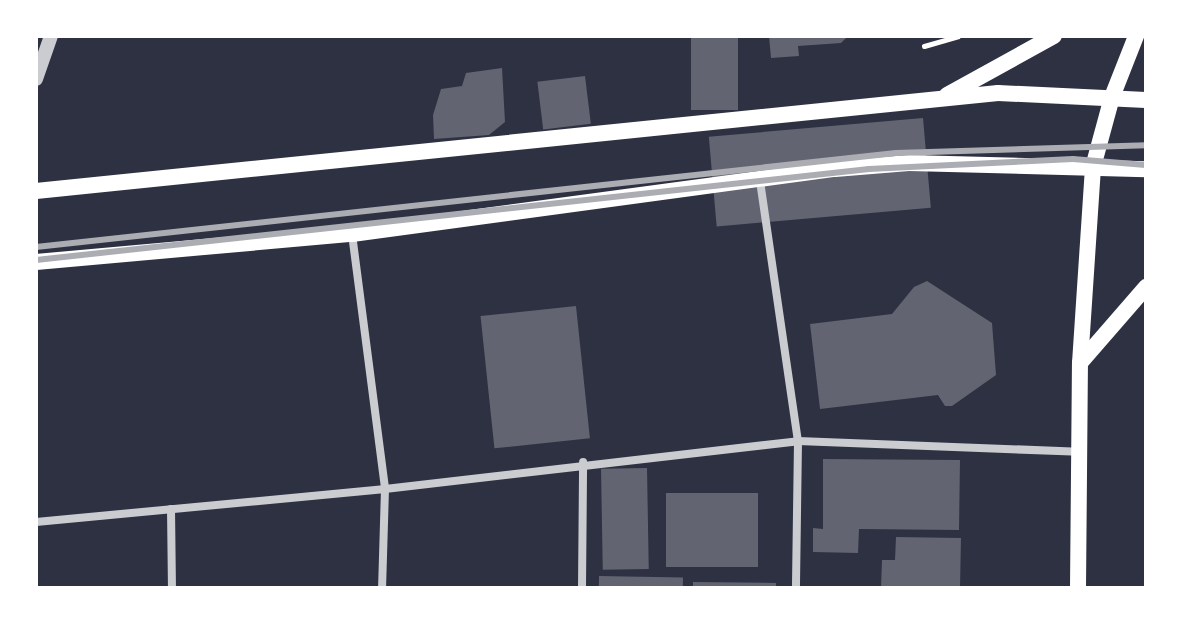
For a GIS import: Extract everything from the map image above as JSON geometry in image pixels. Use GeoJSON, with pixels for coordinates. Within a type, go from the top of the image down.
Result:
{"type":"FeatureCollection","features":[{"type":"Feature","properties":{"kind":"main road"},"geometry":{"type":"LineString","coordinates":[[941,99],[1054,36]]}},
{"type":"Feature","properties":{"kind":"main road"},"geometry":{"type":"LineString","coordinates":[[1078,588],[1080,363],[1093,167],[1112,97],[1136,36]]}},
{"type":"Feature","properties":{"kind":"main road"},"geometry":{"type":"LineString","coordinates":[[36,191],[998,93],[1146,100]]}},
{"type":"Feature","properties":{"kind":"main road"},"geometry":{"type":"LineString","coordinates":[[36,262],[352,234],[909,163],[1146,169]]}},
{"type":"Feature","properties":{"kind":"main road"},"geometry":{"type":"LineString","coordinates":[[1080,363],[1146,287]]}},
{"type":"Feature","properties":{"kind":"street"},"geometry":{"type":"LineString","coordinates":[[36,79],[51,36]]}},
{"type":"Feature","properties":{"kind":"street"},"geometry":{"type":"LineString","coordinates":[[760,181],[798,441],[796,588]]}},
{"type":"Feature","properties":{"kind":"street"},"geometry":{"type":"LineString","coordinates":[[352,234],[385,489],[382,588]]}},
{"type":"Feature","properties":{"kind":"street"},"geometry":{"type":"LineString","coordinates":[[36,522],[385,489],[583,462],[798,441],[1079,452]]}},
{"type":"Feature","properties":{"kind":"street"},"geometry":{"type":"LineString","coordinates":[[582,588],[583,462]]}},
{"type":"Feature","properties":{"kind":"street"},"geometry":{"type":"LineString","coordinates":[[171,509],[172,588]]}},
{"type":"Feature","properties":{"kind":"path"},"geometry":{"type":"LineString","coordinates":[[924,46],[958,36]]}},
{"type":"Feature","properties":{"kind":"building"},"geometry":{"type":"Polygon","coordinates":[[[691,36],[738,36],[738,110],[691,110],[691,36]]]}},
{"type":"Feature","properties":{"kind":"building"},"geometry":{"type":"Polygon","coordinates":[[[769,36],[848,36],[841,43],[798,46],[799,56],[771,58],[769,36]]]}},
{"type":"Feature","properties":{"kind":"building"},"geometry":{"type":"Polygon","coordinates":[[[502,68],[505,122],[489,135],[434,139],[433,115],[441,89],[462,86],[466,73],[502,68]]]}},
{"type":"Feature","properties":{"kind":"building"},"geometry":{"type":"Polygon","coordinates":[[[585,76],[591,124],[543,129],[537,82],[585,76]]]}},
{"type":"Feature","properties":{"kind":"building"},"geometry":{"type":"Polygon","coordinates":[[[923,118],[931,208],[717,226],[709,137],[923,118]]]}},
{"type":"Feature","properties":{"kind":"building"},"geometry":{"type":"Polygon","coordinates":[[[927,281],[992,323],[996,375],[952,406],[945,406],[938,395],[820,409],[810,324],[892,314],[914,287],[927,281]]]}},
{"type":"Feature","properties":{"kind":"building"},"geometry":{"type":"Polygon","coordinates":[[[576,306],[590,438],[494,448],[481,316],[576,306]]]}},
{"type":"Feature","properties":{"kind":"building"},"geometry":{"type":"Polygon","coordinates":[[[823,459],[960,460],[959,530],[859,529],[858,553],[813,552],[813,528],[823,529],[823,459]]]}},
{"type":"Feature","properties":{"kind":"building"},"geometry":{"type":"Polygon","coordinates":[[[647,468],[649,569],[603,570],[601,469],[647,468]]]}},
{"type":"Feature","properties":{"kind":"building"},"geometry":{"type":"Polygon","coordinates":[[[666,493],[758,493],[758,567],[666,567],[666,493]]]}},
{"type":"Feature","properties":{"kind":"building"},"geometry":{"type":"Polygon","coordinates":[[[896,537],[961,538],[960,588],[881,588],[882,560],[895,560],[896,537]]]}},
{"type":"Feature","properties":{"kind":"building"},"geometry":{"type":"Polygon","coordinates":[[[599,576],[683,577],[683,588],[599,588],[599,576]]]}},
{"type":"Feature","properties":{"kind":"building"},"geometry":{"type":"Polygon","coordinates":[[[693,582],[776,583],[776,588],[693,588],[693,582]]]}},
{"type":"Feature","properties":{"kind":"railway"},"geometry":{"type":"LineString","coordinates":[[36,247],[896,153],[1146,145]]}},
{"type":"Feature","properties":{"kind":"railway"},"geometry":{"type":"LineString","coordinates":[[36,260],[869,169],[1073,159],[1146,165]]}}]}
